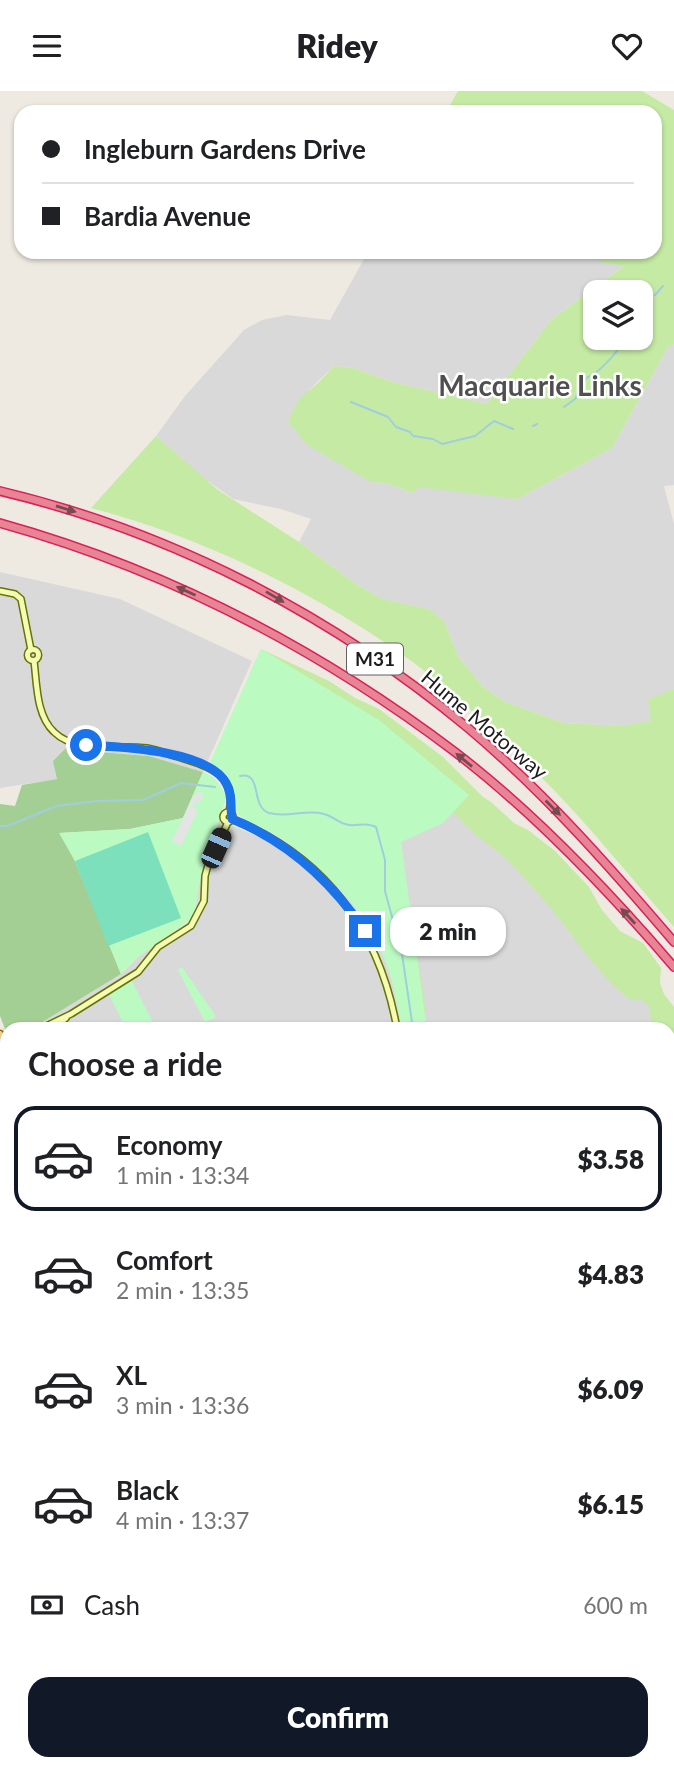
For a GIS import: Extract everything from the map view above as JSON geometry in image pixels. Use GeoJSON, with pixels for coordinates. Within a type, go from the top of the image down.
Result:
{"type":"FeatureCollection","features":[{"type":"Feature","properties":{"kind":"highway","name":"Hume Motorway"},"geometry":{"type":"LineString","coordinates":[[0,491],[90,516],[213,564],[261,588],[392,670],[468,729],[545,800],[674,942]]}},
{"type":"Feature","properties":{"kind":"highway","name":"Hume Motorway"},"geometry":{"type":"LineString","coordinates":[[0,523],[137,569],[228,610],[314,656],[455,752],[498,787],[562,847],[674,967]]}},
{"type":"Feature","properties":{"kind":"street"},"geometry":{"type":"LineString","coordinates":[[0,591],[15,594],[21,599],[31,650],[27,656],[34,661],[44,719],[58,736],[77,743],[149,748],[210,768],[221,776],[228,786],[231,801],[230,817],[208,865],[204,880],[204,901],[191,926],[158,947],[138,972],[61,1022]]}},
{"type":"Feature","properties":{"kind":"street"},"geometry":{"type":"LineString","coordinates":[[230,817],[289,849],[330,884],[343,899],[365,931],[376,955],[391,998],[396,1022]]}},
{"type":"Feature","properties":{"kind":"street"},"geometry":{"type":"LineString","coordinates":[[54,1022],[71,1014]]}},
{"type":"Feature","properties":{"kind":"shaded area"},"geometry":{"type":"Polygon","coordinates":[[[364,259],[596,259],[625,265],[605,280],[583,280],[583,296],[551,320],[487,404],[392,382],[353,368],[334,366],[308,391],[371,482],[387,483],[412,493],[418,486],[517,499],[612,448],[668,347],[674,344],[674,485],[664,486],[674,524],[674,689],[665,693],[652,721],[621,726],[564,723],[505,702],[483,687],[458,656],[444,621],[429,609],[382,599],[356,584],[299,542],[311,519],[281,509],[233,499],[197,473],[156,436],[185,396],[244,330],[262,320],[287,315],[330,320],[364,259]]]}},
{"type":"Feature","properties":{"kind":"shaded area"},"geometry":{"type":"Polygon","coordinates":[[[0,572],[120,599],[252,661],[203,772],[149,756],[67,747],[58,779],[0,788],[0,572]]]}},
{"type":"Feature","properties":{"kind":"shaded area"},"geometry":{"type":"Polygon","coordinates":[[[198,791],[204,794],[193,807],[198,810],[181,846],[172,841],[198,791]]]}},
{"type":"Feature","properties":{"kind":"shaded area"},"geometry":{"type":"Polygon","coordinates":[[[469,795],[674,1014],[674,1022],[42,1022],[121,974],[139,956],[194,918],[200,879],[219,820],[342,873],[469,795]]]}},
{"type":"Feature","properties":{"kind":"green space","name":"Macquarie Links"},"geometry":{"type":"Polygon","coordinates":[[[458,91],[642,91],[674,110],[674,344],[668,347],[612,448],[517,499],[419,487],[412,493],[387,483],[371,482],[307,445],[288,421],[300,398],[334,366],[353,368],[392,382],[487,404],[551,320],[583,296],[583,350],[653,350],[653,280],[605,280],[624,266],[596,259],[662,259],[662,105],[450,105],[458,91]]]}},
{"type":"Feature","properties":{"kind":"green space"},"geometry":{"type":"Polygon","coordinates":[[[156,436],[218,490],[299,542],[356,584],[382,599],[429,609],[444,621],[458,656],[483,687],[505,702],[564,723],[621,726],[651,721],[648,699],[674,689],[674,927],[548,784],[469,709],[405,656],[350,620],[243,563],[168,532],[91,508],[156,436]]]}},
{"type":"Feature","properties":{"kind":"green space"},"geometry":{"type":"Polygon","coordinates":[[[261,649],[329,681],[355,698],[379,709],[443,757],[483,797],[514,823],[528,830],[555,851],[589,887],[602,910],[620,931],[643,943],[661,968],[660,983],[674,1007],[674,1022],[651,1022],[650,1007],[641,999],[630,1000],[604,976],[514,866],[455,814],[448,813],[398,834],[426,1012],[423,1013],[406,961],[249,675],[261,649]]]}},
{"type":"Feature","properties":{"kind":"green space"},"geometry":{"type":"Polygon","coordinates":[[[261,649],[379,720],[469,795],[443,823],[401,842],[426,1022],[400,1022],[391,978],[381,951],[359,913],[330,879],[297,850],[237,814],[228,776],[210,762],[261,649]]]}},
{"type":"Feature","properties":{"kind":"green space"},"geometry":{"type":"Polygon","coordinates":[[[67,747],[149,756],[203,772],[183,818],[130,829],[60,833],[75,861],[121,974],[42,1022],[2,1022],[0,1016],[0,804],[15,806],[22,785],[57,779],[53,761],[67,747]]]}},
{"type":"Feature","properties":{"kind":"green space"},"geometry":{"type":"Polygon","coordinates":[[[203,772],[218,782],[226,798],[200,879],[194,917],[139,956],[121,974],[75,861],[59,833],[130,829],[183,818],[203,772]]]}},
{"type":"Feature","properties":{"kind":"green space"},"geometry":{"type":"Polygon","coordinates":[[[148,832],[181,918],[108,946],[75,861],[148,832]]]}},
{"type":"Feature","properties":{"kind":"green space"},"geometry":{"type":"Polygon","coordinates":[[[182,967],[215,1018],[205,1022],[178,970],[182,967]]]}},
{"type":"Feature","properties":{"kind":"green space"},"geometry":{"type":"Polygon","coordinates":[[[132,981],[152,1022],[123,1022],[109,994],[132,981]]]}},
{"type":"Feature","properties":{"kind":"waterway"},"geometry":{"type":"LineString","coordinates":[[655,295],[663,286]]}},
{"type":"Feature","properties":{"kind":"waterway"},"geometry":{"type":"LineString","coordinates":[[564,407],[575,399],[586,378],[596,372],[618,350]]}},
{"type":"Feature","properties":{"kind":"waterway"},"geometry":{"type":"LineString","coordinates":[[351,402],[388,417],[396,427],[410,432],[413,436],[433,439],[442,444],[475,436],[494,421],[513,429]]}},
{"type":"Feature","properties":{"kind":"waterway"},"geometry":{"type":"LineString","coordinates":[[533,426],[537,424]]}},
{"type":"Feature","properties":{"kind":"waterway"},"geometry":{"type":"LineString","coordinates":[[240,776],[252,779],[260,804],[269,813],[283,815],[310,812],[327,815],[345,824],[376,827],[385,860],[385,891],[402,954],[412,1022]]}},
{"type":"Feature","properties":{"kind":"waterway"},"geometry":{"type":"LineString","coordinates":[[0,826],[8,826],[56,806],[97,801],[143,800],[181,783],[215,787]]}},
{"type":"Feature","properties":{"kind":"district","name":"Macquarie Links"},"geometry":{"type":"Point","coordinates":[540,386]}},
{"type":"Feature","properties":{"kind":"route"},"geometry":{"type":"LineString","coordinates":[[86,745],[149,748],[216,771],[228,786],[231,801],[229,812],[232,819],[253,828],[303,860],[330,884],[365,931]]}}]}
